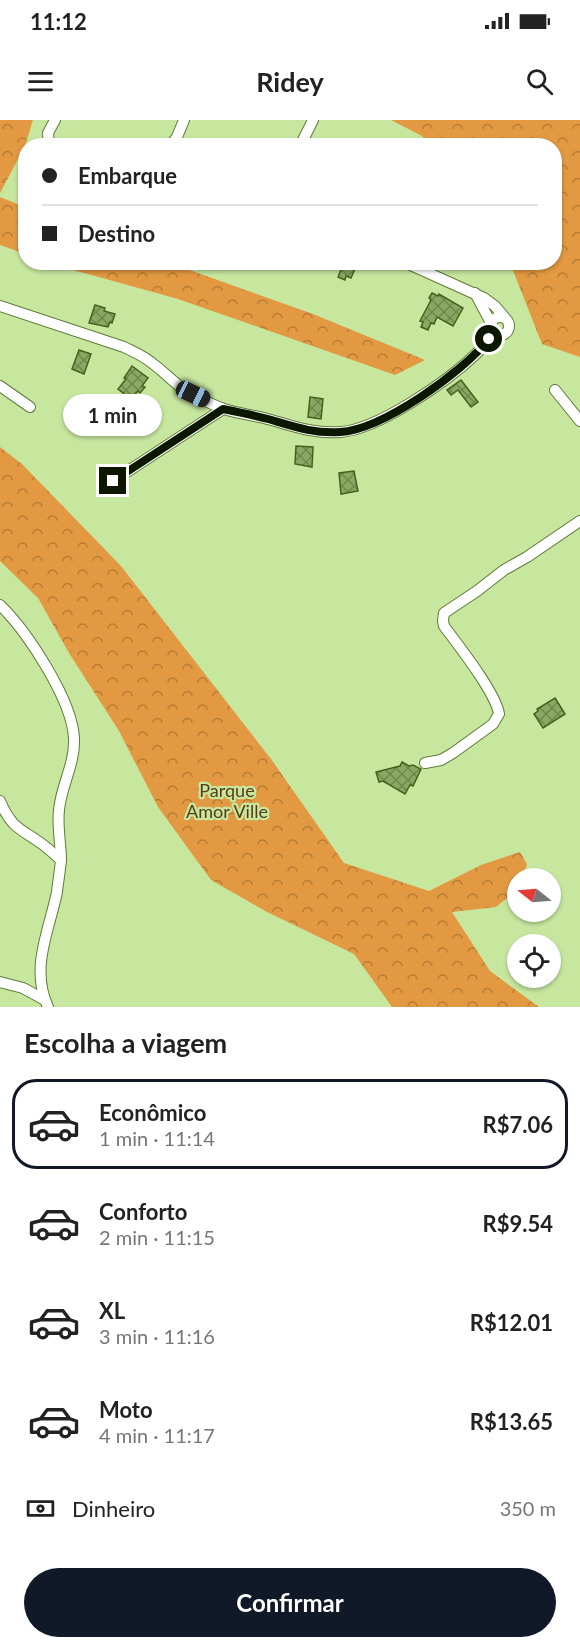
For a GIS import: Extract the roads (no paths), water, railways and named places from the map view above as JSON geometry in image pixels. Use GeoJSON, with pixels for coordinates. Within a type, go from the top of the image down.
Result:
{"type":"FeatureCollection","features":[{"type":"Feature","properties":{"kind":"street"},"geometry":{"type":"LineString","coordinates":[[48,138],[55,120]]}},
{"type":"Feature","properties":{"kind":"street"},"geometry":{"type":"LineString","coordinates":[[177,138],[184,120]]}},
{"type":"Feature","properties":{"kind":"street"},"geometry":{"type":"LineString","coordinates":[[304,138],[313,120]]}},
{"type":"Feature","properties":{"kind":"street"},"geometry":{"type":"LineString","coordinates":[[422,270],[475,293],[490,302],[505,318],[509,325],[507,331],[503,334],[493,328],[475,293]]}},
{"type":"Feature","properties":{"kind":"street"},"geometry":{"type":"LineString","coordinates":[[0,306],[141,355],[181,388],[223,409],[298,429],[321,432],[342,432],[368,424],[405,406],[460,368],[476,354],[493,328],[497,317],[505,318]]}},
{"type":"Feature","properties":{"kind":"street"},"geometry":{"type":"LineString","coordinates":[[0,386],[30,407]]}},
{"type":"Feature","properties":{"kind":"street"},"geometry":{"type":"LineString","coordinates":[[555,390],[580,422]]}},
{"type":"Feature","properties":{"kind":"street"},"geometry":{"type":"LineString","coordinates":[[113,481],[223,409]]}},
{"type":"Feature","properties":{"kind":"street"},"geometry":{"type":"LineString","coordinates":[[425,764],[441,760],[453,753],[494,724],[499,714],[496,702],[487,686],[444,626],[444,612],[580,521]]}},
{"type":"Feature","properties":{"kind":"street"},"geometry":{"type":"LineString","coordinates":[[0,605],[31,643],[51,676],[66,707],[74,740],[59,812],[61,860],[41,955],[41,988],[47,1004]]}},
{"type":"Feature","properties":{"kind":"street"},"geometry":{"type":"LineString","coordinates":[[0,801],[10,821],[18,829],[61,860]]}},
{"type":"Feature","properties":{"kind":"street"},"geometry":{"type":"LineString","coordinates":[[0,982],[23,988],[47,1004]]}},
{"type":"Feature","properties":{"kind":"park label","name":"Parque Amor Ville"},"geometry":{"type":"Point","coordinates":[227,800]}}]}
